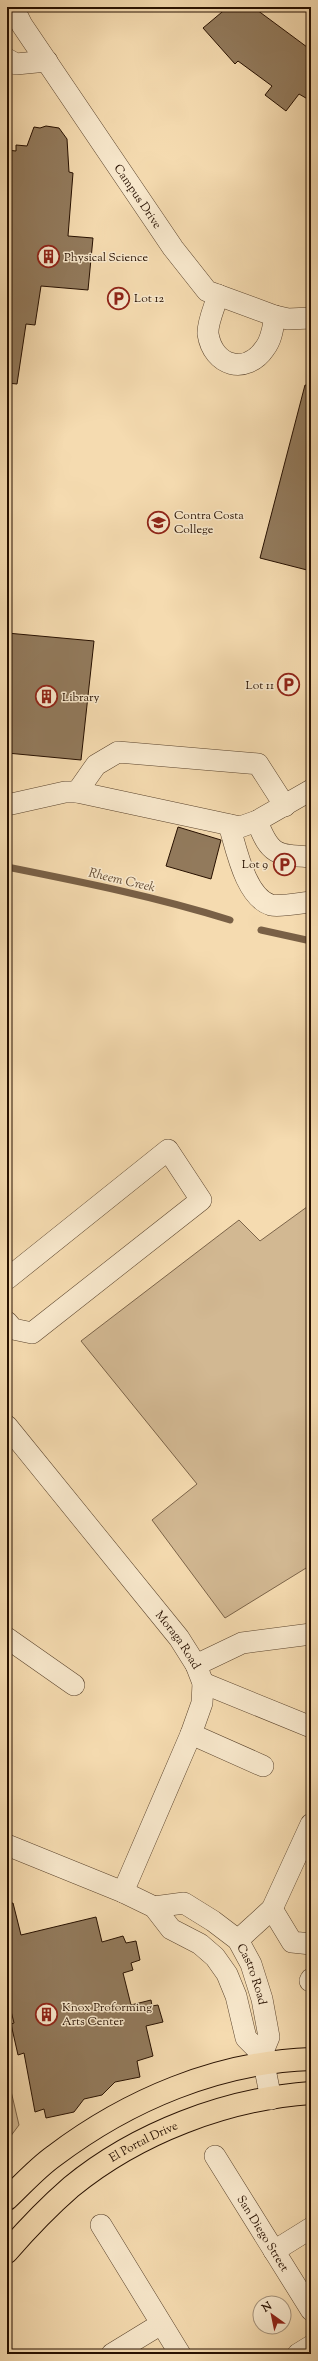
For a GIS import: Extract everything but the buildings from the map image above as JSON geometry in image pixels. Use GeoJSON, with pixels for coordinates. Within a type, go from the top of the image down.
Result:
{"type":"FeatureCollection","features":[{"type":"Feature","properties":{"kind":"main road"},"geometry":{"type":"LineString","coordinates":[[7,2199],[53,2156],[109,2119],[161,2092],[263,2059],[311,2058]]}},
{"type":"Feature","properties":{"kind":"main road","name":"El Portal Drive"},"geometry":{"type":"LineString","coordinates":[[7,2252],[53,2204],[102,2165],[152,2136],[185,2121],[236,2106],[311,2093]]}},
{"type":"Feature","properties":{"kind":"street"},"geometry":{"type":"LineString","coordinates":[[7,23],[12,7]]}},
{"type":"Feature","properties":{"kind":"street","name":"Campus Drive"},"geometry":{"type":"LineString","coordinates":[[12,7],[46,61],[173,248],[207,291],[275,316],[311,318]]}},
{"type":"Feature","properties":{"kind":"street"},"geometry":{"type":"LineString","coordinates":[[7,58],[16,64],[46,61]]}},
{"type":"Feature","properties":{"kind":"street"},"geometry":{"type":"LineString","coordinates":[[218,295],[208,333],[219,357],[229,364],[242,365],[256,358],[266,348],[271,336],[275,316]]}},
{"type":"Feature","properties":{"kind":"street"},"geometry":{"type":"LineString","coordinates":[[77,792],[96,765],[118,752],[258,764],[285,806]]}},
{"type":"Feature","properties":{"kind":"street"},"geometry":{"type":"LineString","coordinates":[[7,805],[65,792],[77,792],[240,827],[257,821],[311,790]]}},
{"type":"Feature","properties":{"kind":"street"},"geometry":{"type":"LineString","coordinates":[[257,821],[265,842],[282,856],[311,857]]}},
{"type":"Feature","properties":{"kind":"street"},"geometry":{"type":"LineString","coordinates":[[229,825],[247,883],[258,895],[271,905],[311,902]]}},
{"type":"Feature","properties":{"kind":"street"},"geometry":{"type":"LineString","coordinates":[[7,1279],[168,1150],[201,1200],[32,1333],[13,1329],[7,1322]]}},
{"type":"Feature","properties":{"kind":"street","name":"Moraga Road"},"geometry":{"type":"LineString","coordinates":[[7,1426],[179,1638],[200,1674],[202,1703],[191,1734],[123,1892]]}},
{"type":"Feature","properties":{"kind":"street"},"geometry":{"type":"LineString","coordinates":[[311,1634],[242,1643],[200,1674],[311,1727]]}},
{"type":"Feature","properties":{"kind":"street"},"geometry":{"type":"LineString","coordinates":[[7,1638],[74,1686]]}},
{"type":"Feature","properties":{"kind":"street"},"geometry":{"type":"LineString","coordinates":[[191,1734],[263,1766]]}},
{"type":"Feature","properties":{"kind":"street"},"geometry":{"type":"LineString","coordinates":[[238,1940],[272,1909],[311,1824]]}},
{"type":"Feature","properties":{"kind":"street","name":"Castro Road"},"geometry":{"type":"LineString","coordinates":[[7,1845],[123,1892],[154,1907],[171,1929],[200,1944],[215,1957],[227,1974],[236,1996],[246,2038],[263,2059]]}},
{"type":"Feature","properties":{"kind":"street","name":"Castro Road"},"geometry":{"type":"LineString","coordinates":[[154,1907],[184,1903],[213,1921],[238,1940],[252,1964],[262,2000],[269,2036],[263,2059]]}},
{"type":"Feature","properties":{"kind":"street"},"geometry":{"type":"LineString","coordinates":[[272,1909],[292,1942],[311,1944]]}},
{"type":"Feature","properties":{"kind":"street"},"geometry":{"type":"LineString","coordinates":[[263,2059],[271,2099]]}},
{"type":"Feature","properties":{"kind":"street","name":"San Diego Street"},"geometry":{"type":"LineString","coordinates":[[216,2156],[311,2310]]}},
{"type":"Feature","properties":{"kind":"street"},"geometry":{"type":"LineString","coordinates":[[101,2225],[180,2354]]}},
{"type":"Feature","properties":{"kind":"street"},"geometry":{"type":"LineString","coordinates":[[274,2251],[311,2228]]}},
{"type":"Feature","properties":{"kind":"street"},"geometry":{"type":"LineString","coordinates":[[112,2354],[161,2324]]}},
{"type":"Feature","properties":{"kind":"street"},"geometry":{"type":"LineString","coordinates":[[298,2354],[311,2346]]}},
{"type":"Feature","properties":{"kind":"shaded area"},"geometry":{"type":"Polygon","coordinates":[[[311,1204],[311,1565],[225,1618],[152,1520],[197,1484],[81,1341],[239,1220],[260,1241],[311,1204]]]}},
{"type":"Feature","properties":{"kind":"shaded area"},"geometry":{"type":"Polygon","coordinates":[[[7,2074],[19,2125],[7,2141],[7,2074]]]}},
{"type":"Feature","properties":{"kind":"waterway","name":"Rheem Creek"},"geometry":{"type":"LineString","coordinates":[[7,867],[147,897],[230,920]]}},
{"type":"Feature","properties":{"kind":"waterway","name":"Rheem Creek"},"geometry":{"type":"LineString","coordinates":[[261,930],[311,941]]}},
{"type":"Feature","properties":{"kind":"place","name":"Physical Science"},"geometry":{"type":"Point","coordinates":[49,257]}},
{"type":"Feature","properties":{"kind":"place","name":"Lot 12"},"geometry":{"type":"Point","coordinates":[119,298]}},
{"type":"Feature","properties":{"kind":"place","name":"Contra Costa College"},"geometry":{"type":"Point","coordinates":[159,522]}},
{"type":"Feature","properties":{"kind":"place","name":"Lot 11"},"geometry":{"type":"Point","coordinates":[289,685]}},
{"type":"Feature","properties":{"kind":"place","name":"Library"},"geometry":{"type":"Point","coordinates":[47,697]}},
{"type":"Feature","properties":{"kind":"place","name":"Lot 9"},"geometry":{"type":"Point","coordinates":[284,864]}},
{"type":"Feature","properties":{"kind":"place","name":"Knox Proforming Arts Center"},"geometry":{"type":"Point","coordinates":[47,2014]}}]}
